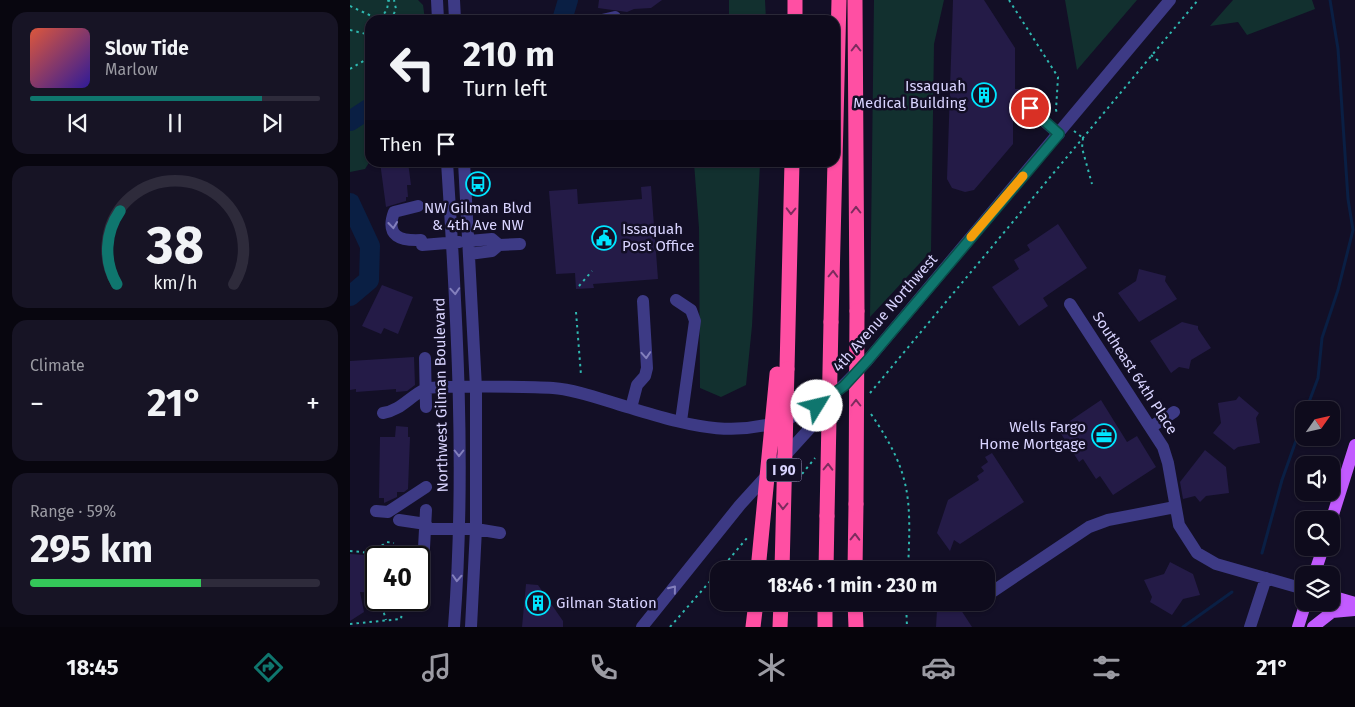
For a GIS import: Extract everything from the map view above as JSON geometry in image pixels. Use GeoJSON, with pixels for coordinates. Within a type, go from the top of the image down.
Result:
{"type":"FeatureCollection","features":[{"type":"Feature","properties":{"kind":"highway"},"geometry":{"type":"LineString","coordinates":[[795,0],[795,15]]}},
{"type":"Feature","properties":{"kind":"highway"},"geometry":{"type":"LineString","coordinates":[[839,0],[839,15]]}},
{"type":"Feature","properties":{"kind":"highway"},"geometry":{"type":"LineString","coordinates":[[855,0],[857,311],[855,561]]}},
{"type":"Feature","properties":{"kind":"highway"},"geometry":{"type":"LineString","coordinates":[[759,561],[782,372],[789,281],[792,167]]}},
{"type":"Feature","properties":{"kind":"highway"},"geometry":{"type":"LineString","coordinates":[[826,561],[835,167]]}},
{"type":"Feature","properties":{"kind":"highway","name":"I 90"},"geometry":{"type":"LineString","coordinates":[[782,372],[782,561]]}},
{"type":"Feature","properties":{"kind":"highway"},"geometry":{"type":"LineString","coordinates":[[753,627],[755,611]]}},
{"type":"Feature","properties":{"kind":"highway"},"geometry":{"type":"LineString","coordinates":[[825,611],[825,627]]}},
{"type":"Feature","properties":{"kind":"highway"},"geometry":{"type":"LineString","coordinates":[[855,611],[856,627]]}},
{"type":"Feature","properties":{"kind":"main road"},"geometry":{"type":"LineString","coordinates":[[1334,511],[1355,445]]}},
{"type":"Feature","properties":{"kind":"main road"},"geometry":{"type":"LineString","coordinates":[[1340,599],[1355,603]]}},
{"type":"Feature","properties":{"kind":"main road"},"geometry":{"type":"LineString","coordinates":[[1313,627],[1332,612],[1355,610]]}},
{"type":"Feature","properties":{"kind":"main road"},"geometry":{"type":"LineString","coordinates":[[1298,627],[1303,611]]}},
{"type":"Feature","properties":{"kind":"street"},"geometry":{"type":"LineString","coordinates":[[437,0],[438,15]]}},
{"type":"Feature","properties":{"kind":"street"},"geometry":{"type":"LineString","coordinates":[[454,0],[455,15]]}},
{"type":"Feature","properties":{"kind":"street","name":"4th Avenue Northwest"},"geometry":{"type":"LineString","coordinates":[[426,388],[554,388],[579,392],[631,408],[713,428],[751,429],[782,422],[817,406],[844,386],[867,361],[1170,0]]}},
{"type":"Feature","properties":{"kind":"street"},"geometry":{"type":"LineString","coordinates":[[1030,108],[1059,134]]}},
{"type":"Feature","properties":{"kind":"street","name":"Northwest Gilman Boulevard"},"geometry":{"type":"LineString","coordinates":[[447,167],[460,388],[459,529],[454,627]]}},
{"type":"Feature","properties":{"kind":"street"},"geometry":{"type":"LineString","coordinates":[[464,167],[476,388],[476,529],[471,627]]}},
{"type":"Feature","properties":{"kind":"street"},"geometry":{"type":"LineString","coordinates":[[418,206],[394,212],[393,233],[399,239],[406,241],[464,241],[465,263],[471,275]]}},
{"type":"Feature","properties":{"kind":"street"},"geometry":{"type":"LineString","coordinates":[[469,241],[492,240],[499,245]]}},
{"type":"Feature","properties":{"kind":"street"},"geometry":{"type":"LineString","coordinates":[[469,254],[492,251],[499,245],[520,244]]}},
{"type":"Feature","properties":{"kind":"street"},"geometry":{"type":"LineString","coordinates":[[676,300],[685,304],[691,310],[695,321],[681,421]]}},
{"type":"Feature","properties":{"kind":"street"},"geometry":{"type":"LineString","coordinates":[[631,408],[637,385],[647,373],[643,301]]}},
{"type":"Feature","properties":{"kind":"street","name":"Southeast 64th Place"},"geometry":{"type":"LineString","coordinates":[[1070,304],[1151,427],[1166,454],[1175,507],[1182,532],[1197,552],[1203,558],[1295,586]]}},
{"type":"Feature","properties":{"kind":"street"},"geometry":{"type":"LineString","coordinates":[[425,358],[426,408]]}},
{"type":"Feature","properties":{"kind":"street"},"geometry":{"type":"LineString","coordinates":[[383,413],[396,411],[426,388]]}},
{"type":"Feature","properties":{"kind":"street"},"geometry":{"type":"LineString","coordinates":[[642,627],[740,505],[811,427],[815,420],[817,406]]}},
{"type":"Feature","properties":{"kind":"street"},"geometry":{"type":"LineString","coordinates":[[1151,427],[1174,412]]}},
{"type":"Feature","properties":{"kind":"street"},"geometry":{"type":"LineString","coordinates":[[376,511],[388,512],[426,487]]}},
{"type":"Feature","properties":{"kind":"street"},"geometry":{"type":"LineString","coordinates":[[995,590],[1089,527],[1108,520],[1175,507]]}},
{"type":"Feature","properties":{"kind":"street"},"geometry":{"type":"LineString","coordinates":[[399,520],[426,521],[459,529],[476,529],[500,533]]}},
{"type":"Feature","properties":{"kind":"street"},"geometry":{"type":"LineString","coordinates":[[424,546],[426,521]]}},
{"type":"Feature","properties":{"kind":"street"},"geometry":{"type":"LineString","coordinates":[[1250,627],[1266,578]]}},
{"type":"Feature","properties":{"kind":"path"},"geometry":{"type":"LineString","coordinates":[[384,15],[388,8],[388,1],[393,0],[396,9],[393,15]]}},
{"type":"Feature","properties":{"kind":"path"},"geometry":{"type":"LineString","coordinates":[[1009,0],[1058,77],[1056,113]]}},
{"type":"Feature","properties":{"kind":"path"},"geometry":{"type":"LineString","coordinates":[[868,395],[1198,0]]}},
{"type":"Feature","properties":{"kind":"path"},"geometry":{"type":"LineString","coordinates":[[350,6],[369,15]]}},
{"type":"Feature","properties":{"kind":"path"},"geometry":{"type":"LineString","coordinates":[[350,30],[365,34]]}},
{"type":"Feature","properties":{"kind":"path"},"geometry":{"type":"LineString","coordinates":[[1152,55],[1161,63]]}},
{"type":"Feature","properties":{"kind":"path"},"geometry":{"type":"LineString","coordinates":[[350,69],[365,60]]}},
{"type":"Feature","properties":{"kind":"path"},"geometry":{"type":"LineString","coordinates":[[1074,130],[1083,138]]}},
{"type":"Feature","properties":{"kind":"path"},"geometry":{"type":"LineString","coordinates":[[1083,138],[1082,148],[1092,184]]}},
{"type":"Feature","properties":{"kind":"path"},"geometry":{"type":"LineString","coordinates":[[579,286],[592,272]]}},
{"type":"Feature","properties":{"kind":"path"},"geometry":{"type":"LineString","coordinates":[[576,312],[581,375]]}},
{"type":"Feature","properties":{"kind":"path"},"geometry":{"type":"LineString","coordinates":[[867,409],[895,453],[907,489],[910,517],[908,561]]}},
{"type":"Feature","properties":{"kind":"path"},"geometry":{"type":"LineString","coordinates":[[381,546],[387,542],[394,543]]}},
{"type":"Feature","properties":{"kind":"path"},"geometry":{"type":"LineString","coordinates":[[350,551],[365,552]]}},
{"type":"Feature","properties":{"kind":"path"},"geometry":{"type":"LineString","coordinates":[[670,627],[710,581]]}},
{"type":"Feature","properties":{"kind":"path"},"geometry":{"type":"LineString","coordinates":[[383,611],[386,620]]}},
{"type":"Feature","properties":{"kind":"path"},"geometry":{"type":"LineString","coordinates":[[350,624],[401,619],[402,611]]}},
{"type":"Feature","properties":{"kind":"path"},"geometry":{"type":"LineString","coordinates":[[906,611],[906,627]]}},
{"type":"Feature","properties":{"kind":"green space"},"geometry":{"type":"Polygon","coordinates":[[[350,0],[418,0],[423,5],[424,15],[365,15],[366,167],[365,169],[350,172],[350,0]]]}},
{"type":"Feature","properties":{"kind":"green space"},"geometry":{"type":"Polygon","coordinates":[[[729,0],[765,0],[766,15],[729,15],[729,0]]]}},
{"type":"Feature","properties":{"kind":"green space"},"geometry":{"type":"Polygon","coordinates":[[[874,0],[944,0],[934,44],[931,251],[870,317],[874,0]]]}},
{"type":"Feature","properties":{"kind":"green space"},"geometry":{"type":"Polygon","coordinates":[[[1065,0],[1137,0],[1077,70],[1065,0]]]}},
{"type":"Feature","properties":{"kind":"green space"},"geometry":{"type":"Polygon","coordinates":[[[1233,0],[1312,0],[1315,9],[1247,35],[1238,22],[1210,26],[1233,0]]]}},
{"type":"Feature","properties":{"kind":"green space"},"geometry":{"type":"Polygon","coordinates":[[[694,167],[760,167],[752,326],[746,385],[721,397],[700,388],[699,228],[694,167]]]}},
{"type":"Feature","properties":{"kind":"building"},"geometry":{"type":"Polygon","coordinates":[[[599,0],[662,0],[651,8],[634,9],[627,12],[598,8],[599,0]]]}},
{"type":"Feature","properties":{"kind":"building","name":"Issaquah Medical Building"},"geometry":{"type":"Polygon","coordinates":[[[953,0],[984,0],[1015,48],[1015,89],[1019,89],[1017,107],[1013,106],[1013,144],[974,190],[965,192],[952,188],[947,179],[953,0]]]}},
{"type":"Feature","properties":{"kind":"building"},"geometry":{"type":"Polygon","coordinates":[[[381,167],[409,167],[411,185],[407,185],[408,197],[406,197],[406,201],[386,207],[381,167]]]}},
{"type":"Feature","properties":{"kind":"building","name":"Issaquah Post Office"},"geometry":{"type":"Polygon","coordinates":[[[651,186],[658,279],[593,284],[594,288],[576,289],[575,273],[556,274],[549,191],[577,189],[578,204],[642,199],[641,187],[651,186]]]}},
{"type":"Feature","properties":{"kind":"building"},"geometry":{"type":"Polygon","coordinates":[[[1058,224],[1087,268],[1043,298],[1048,306],[1019,326],[992,287],[1019,269],[1014,260],[1030,250],[1027,245],[1058,224]]]}},
{"type":"Feature","properties":{"kind":"building"},"geometry":{"type":"Polygon","coordinates":[[[1139,269],[1166,276],[1165,281],[1177,299],[1139,322],[1118,293],[1136,281],[1139,269]]]}},
{"type":"Feature","properties":{"kind":"building"},"geometry":{"type":"Polygon","coordinates":[[[382,285],[413,297],[398,334],[384,328],[381,334],[362,326],[382,285]]]}},
{"type":"Feature","properties":{"kind":"building"},"geometry":{"type":"Polygon","coordinates":[[[1182,322],[1198,326],[1198,329],[1211,348],[1191,360],[1189,369],[1179,367],[1171,373],[1150,341],[1182,322]]]}},
{"type":"Feature","properties":{"kind":"building"},"geometry":{"type":"Polygon","coordinates":[[[414,357],[415,385],[407,391],[396,392],[396,389],[356,392],[356,389],[350,390],[350,361],[414,357]]]}},
{"type":"Feature","properties":{"kind":"building"},"geometry":{"type":"Polygon","coordinates":[[[1239,396],[1259,413],[1256,418],[1260,443],[1238,447],[1234,450],[1213,433],[1221,423],[1218,403],[1236,400],[1239,396]]]}},
{"type":"Feature","properties":{"kind":"building"},"geometry":{"type":"Polygon","coordinates":[[[1101,400],[1127,442],[1137,436],[1156,467],[1113,495],[1100,476],[1096,479],[1083,459],[1079,462],[1058,429],[1101,400]]]}},
{"type":"Feature","properties":{"kind":"building"},"geometry":{"type":"Polygon","coordinates":[[[396,426],[408,427],[408,437],[410,437],[408,489],[404,492],[397,492],[397,497],[384,503],[384,498],[379,498],[380,437],[395,437],[396,426]]]}},
{"type":"Feature","properties":{"kind":"building"},"geometry":{"type":"Polygon","coordinates":[[[1205,450],[1226,467],[1229,493],[1206,496],[1200,502],[1195,496],[1183,499],[1180,482],[1205,450]]]}},
{"type":"Feature","properties":{"kind":"building"},"geometry":{"type":"Polygon","coordinates":[[[992,453],[1024,502],[960,544],[954,540],[950,551],[937,533],[948,500],[979,480],[977,476],[984,471],[981,467],[988,462],[985,457],[992,453]]]}},
{"type":"Feature","properties":{"kind":"building"},"geometry":{"type":"Polygon","coordinates":[[[350,554],[365,555],[365,592],[360,592],[364,612],[350,621],[350,554]]]}},
{"type":"Feature","properties":{"kind":"building"},"geometry":{"type":"Polygon","coordinates":[[[1170,562],[1193,574],[1200,595],[1183,599],[1172,615],[1150,602],[1152,597],[1144,580],[1164,574],[1170,562]]]}},
{"type":"Feature","properties":{"kind":"building","name":"Gilman Station"},"geometry":{"type":"Polygon","coordinates":[[[526,584],[538,585],[563,621],[563,627],[522,627],[526,584]]]}},
{"type":"Feature","properties":{"kind":"building"},"geometry":{"type":"Polygon","coordinates":[[[937,611],[962,611],[972,627],[936,627],[937,611]]]}},
{"type":"Feature","properties":{"kind":"waterway"},"geometry":{"type":"LineString","coordinates":[[564,15],[568,0]]}},
{"type":"Feature","properties":{"kind":"waterway"},"geometry":{"type":"LineString","coordinates":[[1309,401],[1318,378],[1322,338],[1338,290],[1353,230],[1348,199],[1338,49],[1330,0]]}},
{"type":"Feature","properties":{"kind":"waterway"},"geometry":{"type":"LineString","coordinates":[[350,121],[365,111]]}},
{"type":"Feature","properties":{"kind":"waterway"},"geometry":{"type":"LineString","coordinates":[[350,203],[370,246],[369,280],[350,296]]}},
{"type":"Feature","properties":{"kind":"waterway"},"geometry":{"type":"LineString","coordinates":[[1262,553],[1282,480],[1295,443]]}},
{"type":"Feature","properties":{"kind":"waterway"},"geometry":{"type":"LineString","coordinates":[[1183,627],[1232,592]]}},
{"type":"Feature","properties":{"kind":"slow traffic"},"geometry":{"type":"LineString","coordinates":[[971,237],[1023,176]]}},
{"type":"Feature","properties":{"kind":"place","name":"Issaquah Medical Building"},"geometry":{"type":"Point","coordinates":[984,95]}},
{"type":"Feature","properties":{"kind":"place","name":"NW Gilman Blvd & 4th Ave NW"},"geometry":{"type":"Point","coordinates":[478,184]}},
{"type":"Feature","properties":{"kind":"place","name":"Issaquah Post Office"},"geometry":{"type":"Point","coordinates":[604,238]}},
{"type":"Feature","properties":{"kind":"place","name":"Wells Fargo Home Mortgage"},"geometry":{"type":"Point","coordinates":[1104,436]}},
{"type":"Feature","properties":{"kind":"place","name":"Gilman Station"},"geometry":{"type":"Point","coordinates":[538,603]}},
{"type":"Feature","properties":{"kind":"route"},"geometry":{"type":"LineString","coordinates":[[817,406],[844,386],[867,361],[1059,134],[1030,108]]}}]}
